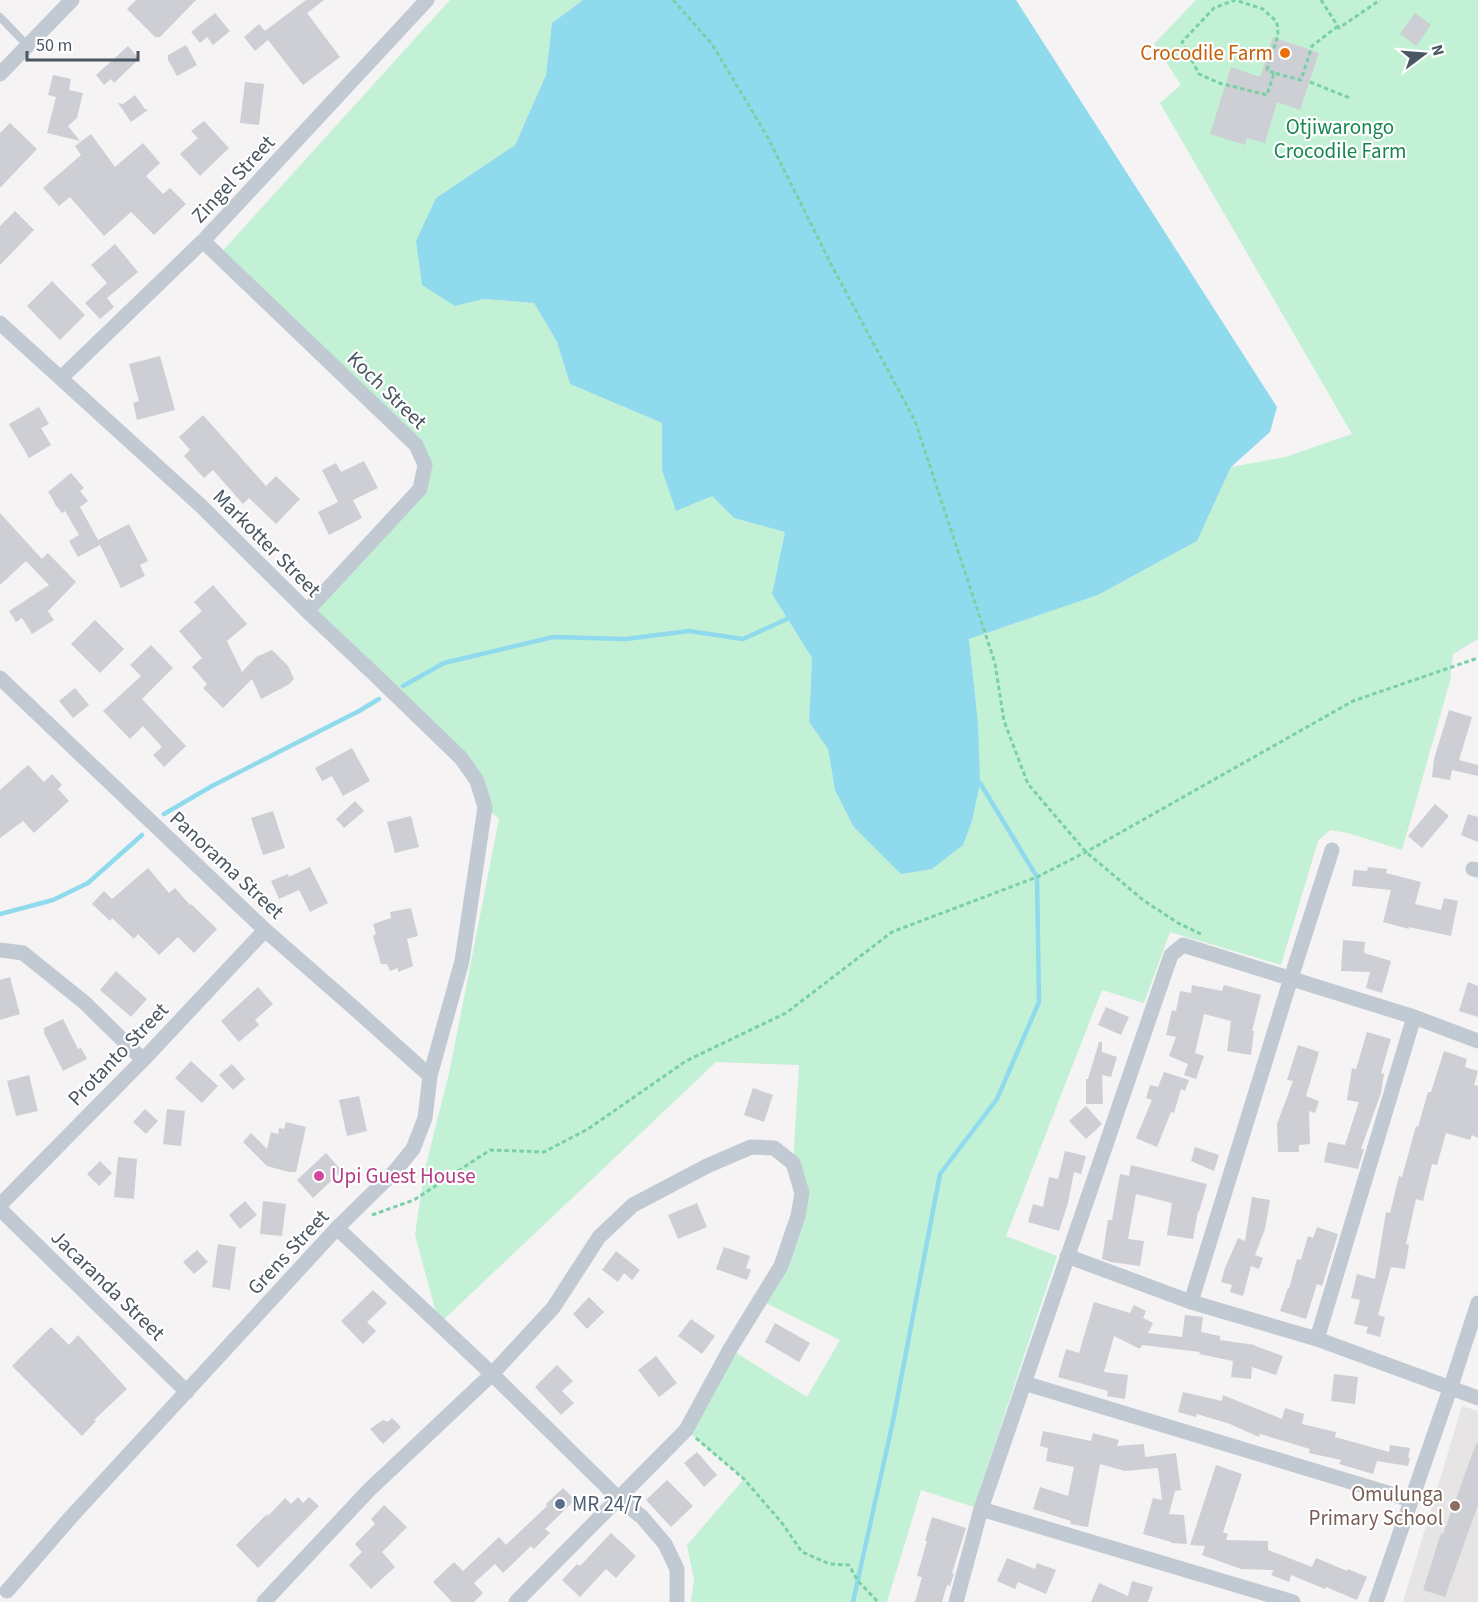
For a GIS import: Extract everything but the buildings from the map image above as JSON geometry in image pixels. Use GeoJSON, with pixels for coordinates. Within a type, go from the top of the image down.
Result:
{"type":"FeatureCollection","features":[{"type":"Feature","properties":{"kind":"street"},"geometry":{"type":"LineString","coordinates":[[0,74],[72,0]]}},
{"type":"Feature","properties":{"kind":"street","name":"Zingel Street"},"geometry":{"type":"LineString","coordinates":[[61,378],[203,241],[427,0]]}},
{"type":"Feature","properties":{"kind":"street","name":"Koch Street"},"geometry":{"type":"LineString","coordinates":[[203,241],[416,445],[424,465],[420,489],[307,611]]}},
{"type":"Feature","properties":{"kind":"street","name":"Markotter Street"},"geometry":{"type":"LineString","coordinates":[[0,323],[200,505],[461,758],[477,781],[486,807]]}},
{"type":"Feature","properties":{"kind":"street","name":"Panorama Street"},"geometry":{"type":"LineString","coordinates":[[0,678],[265,930],[430,1076]]}},
{"type":"Feature","properties":{"kind":"street","name":"Grens Street"},"geometry":{"type":"LineString","coordinates":[[3,1587],[71,1517],[338,1228],[395,1171],[413,1149],[425,1118],[430,1076],[462,961],[486,807]]}},
{"type":"Feature","properties":{"kind":"street"},"geometry":{"type":"LineString","coordinates":[[1191,1302],[1332,850]]}},
{"type":"Feature","properties":{"kind":"street","name":"Protanto Street"},"geometry":{"type":"LineString","coordinates":[[0,1207],[265,930]]}},
{"type":"Feature","properties":{"kind":"street"},"geometry":{"type":"LineString","coordinates":[[956,1602],[981,1509],[1171,955],[1183,945],[1414,1017],[1478,1041]]}},
{"type":"Feature","properties":{"kind":"street"},"geometry":{"type":"LineString","coordinates":[[0,950],[23,953],[85,1003],[142,1060]]}},
{"type":"Feature","properties":{"kind":"street"},"geometry":{"type":"LineString","coordinates":[[1317,1339],[1414,1017]]}},
{"type":"Feature","properties":{"kind":"street"},"geometry":{"type":"LineString","coordinates":[[264,1602],[369,1490],[492,1374],[553,1308],[599,1237],[633,1205],[707,1166],[752,1147],[774,1148],[793,1162],[802,1194],[798,1216],[781,1266],[730,1349],[686,1430],[516,1602]]}},
{"type":"Feature","properties":{"kind":"street","name":"Jacaranda Street"},"geometry":{"type":"LineString","coordinates":[[0,1207],[187,1392]]}},
{"type":"Feature","properties":{"kind":"street"},"geometry":{"type":"LineString","coordinates":[[338,1228],[618,1497],[642,1517],[665,1544],[677,1569],[677,1602]]}},
{"type":"Feature","properties":{"kind":"street"},"geometry":{"type":"LineString","coordinates":[[1067,1256],[1191,1302],[1317,1339],[1478,1398]]}},
{"type":"Feature","properties":{"kind":"street"},"geometry":{"type":"LineString","coordinates":[[1376,1602],[1478,1303]]}},
{"type":"Feature","properties":{"kind":"street"},"geometry":{"type":"LineString","coordinates":[[1024,1383],[1411,1500]]}},
{"type":"Feature","properties":{"kind":"street"},"geometry":{"type":"LineString","coordinates":[[981,1509],[1293,1602]]}},
{"type":"Feature","properties":{"kind":"street"},"geometry":{"type":"LineString","coordinates":[[3,1587],[19,1602]]}},
{"type":"Feature","properties":{"kind":"lane"},"geometry":{"type":"LineString","coordinates":[[0,17],[27,45]]}},
{"type":"Feature","properties":{"kind":"path"},"geometry":{"type":"LineString","coordinates":[[673,0],[712,44],[766,136],[915,421],[995,663],[1004,721],[1029,784],[1086,852],[1143,900],[1178,923],[1208,937]]}},
{"type":"Feature","properties":{"kind":"path"},"geometry":{"type":"LineString","coordinates":[[1274,73],[1267,95],[1218,83],[1198,74],[1182,42],[1214,8],[1235,0],[1263,9],[1277,22],[1278,35],[1267,70],[1300,80],[1312,46],[1338,26],[1340,28],[1380,0]]}},
{"type":"Feature","properties":{"kind":"path"},"geometry":{"type":"LineString","coordinates":[[1321,0],[1338,26]]}},
{"type":"Feature","properties":{"kind":"path"},"geometry":{"type":"LineString","coordinates":[[1310,82],[1350,98]]}},
{"type":"Feature","properties":{"kind":"path"},"geometry":{"type":"LineString","coordinates":[[370,1216],[414,1200],[490,1150],[544,1152],[588,1129],[686,1061],[786,1013],[892,932],[1037,877],[1086,852],[1353,701],[1478,658]]}},
{"type":"Feature","properties":{"kind":"path"},"geometry":{"type":"LineString","coordinates":[[686,1430],[744,1479],[782,1523],[802,1552],[830,1563],[849,1565],[858,1581],[878,1602]]}},
{"type":"Feature","properties":{"kind":"shaded area","name":"Omulunga Primary School"},"geometry":{"type":"Polygon","coordinates":[[[1462,1406],[1478,1411],[1478,1602],[1403,1602],[1462,1406]]]}},
{"type":"Feature","properties":{"kind":"green space","name":"Otjiwarongo Crocodile Farm"},"geometry":{"type":"Polygon","coordinates":[[[450,0],[583,0],[552,23],[546,75],[515,145],[436,198],[455,306],[484,299],[534,303],[557,342],[570,384],[662,423],[662,470],[712,496],[734,518],[785,532],[772,594],[812,658],[809,722],[828,749],[835,790],[853,826],[978,723],[969,639],[1098,595],[1197,541],[1231,467],[1285,457],[1352,434],[1160,103],[1181,85],[1154,44],[1196,0],[1478,0],[1478,639],[1453,654],[1450,681],[1402,850],[1348,833],[1330,830],[1318,841],[1281,965],[1170,932],[1144,1003],[1102,990],[1006,1236],[1057,1256],[974,1507],[921,1490],[887,1602],[691,1602],[694,1580],[687,1545],[744,1479],[686,1430],[730,1349],[807,1397],[840,1340],[760,1300],[798,1216],[793,1163],[799,1065],[716,1062],[439,1324],[415,1235],[424,1173],[450,1069],[499,819],[485,807],[477,781],[307,611],[420,489],[416,445],[218,256],[450,0]]]}},
{"type":"Feature","properties":{"kind":"water"},"geometry":{"type":"Polygon","coordinates":[[[583,0],[1016,0],[1277,407],[1270,432],[1231,467],[1197,541],[1098,595],[969,639],[978,723],[980,783],[972,821],[963,845],[932,869],[901,874],[853,826],[835,790],[828,749],[809,722],[812,658],[772,594],[785,532],[734,518],[712,496],[676,511],[662,470],[662,423],[570,384],[557,342],[534,303],[484,299],[455,306],[422,285],[416,241],[436,198],[515,145],[546,75],[552,23],[583,0]]]}},
{"type":"Feature","properties":{"kind":"waterway"},"geometry":{"type":"LineString","coordinates":[[403,686],[444,663],[553,637],[626,639],[689,631],[743,639],[787,619]]}},
{"type":"Feature","properties":{"kind":"waterway"},"geometry":{"type":"LineString","coordinates":[[164,814],[212,786],[379,699]]}},
{"type":"Feature","properties":{"kind":"waterway"},"geometry":{"type":"LineString","coordinates":[[853,1602],[893,1421],[940,1174],[997,1099],[1039,1002],[1037,877],[980,783]]}},
{"type":"Feature","properties":{"kind":"waterway"},"geometry":{"type":"LineString","coordinates":[[0,914],[53,900],[88,883],[142,835]]}},
{"type":"Feature","properties":{"kind":"place","name":"Crocodile Farm"},"geometry":{"type":"Point","coordinates":[1285,53]}},
{"type":"Feature","properties":{"kind":"place","name":"Upi Guest House"},"geometry":{"type":"Point","coordinates":[319,1176]}},
{"type":"Feature","properties":{"kind":"place","name":"MR 24/7"},"geometry":{"type":"Point","coordinates":[560,1504]}},
{"type":"Feature","properties":{"kind":"place","name":"Omulunga Primary School"},"geometry":{"type":"Point","coordinates":[1455,1506]}}]}
